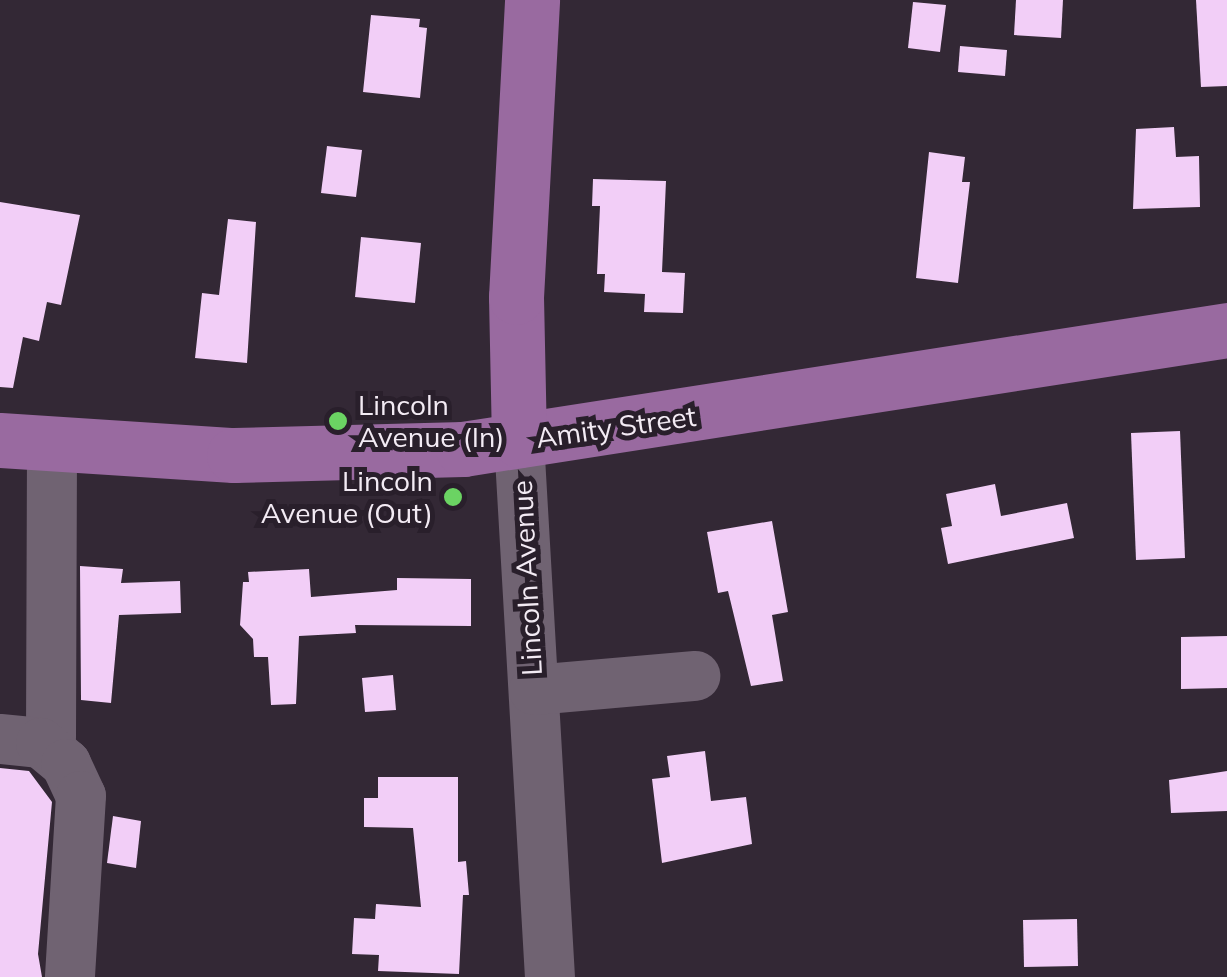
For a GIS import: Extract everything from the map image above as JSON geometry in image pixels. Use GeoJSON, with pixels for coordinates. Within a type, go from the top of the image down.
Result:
{"type":"FeatureCollection","features":[{"type":"Feature","properties":{"kind":"main road","name":"Lincoln Avenue"},"geometry":{"type":"LineString","coordinates":[[519,440],[516,298],[532,0]]}},
{"type":"Feature","properties":{"kind":"main road","name":"Amity Street"},"geometry":{"type":"LineString","coordinates":[[26,443],[380,456],[519,440],[1227,330]]}},
{"type":"Feature","properties":{"kind":"street","name":"Lincoln Avenue"},"geometry":{"type":"LineString","coordinates":[[519,440],[550,977]]}},
{"type":"Feature","properties":{"kind":"street"},"geometry":{"type":"LineString","coordinates":[[26,443],[47,511],[51,738]]}},
{"type":"Feature","properties":{"kind":"street"},"geometry":{"type":"LineString","coordinates":[[534,690],[695,676]]}},
{"type":"Feature","properties":{"kind":"street"},"geometry":{"type":"LineString","coordinates":[[0,739],[40,743],[66,764],[81,796],[70,977]]}},
{"type":"Feature","properties":{"kind":"building"},"geometry":{"type":"Polygon","coordinates":[[[1016,0],[1063,0],[1061,38],[1014,35],[1016,0]]]}},
{"type":"Feature","properties":{"kind":"building"},"geometry":{"type":"Polygon","coordinates":[[[1196,0],[1227,0],[1227,86],[1201,87],[1196,0]]]}},
{"type":"Feature","properties":{"kind":"building"},"geometry":{"type":"Polygon","coordinates":[[[913,2],[946,5],[940,52],[908,48],[913,2]]]}},
{"type":"Feature","properties":{"kind":"building"},"geometry":{"type":"Polygon","coordinates":[[[371,15],[420,19],[419,27],[427,28],[420,98],[363,92],[371,15]]]}},
{"type":"Feature","properties":{"kind":"building"},"geometry":{"type":"Polygon","coordinates":[[[960,46],[1007,50],[1005,76],[958,72],[960,46]]]}},
{"type":"Feature","properties":{"kind":"building"},"geometry":{"type":"Polygon","coordinates":[[[1174,127],[1176,157],[1199,156],[1200,207],[1133,209],[1136,129],[1174,127]]]}},
{"type":"Feature","properties":{"kind":"building"},"geometry":{"type":"Polygon","coordinates":[[[327,146],[362,150],[356,197],[321,193],[327,146]]]}},
{"type":"Feature","properties":{"kind":"building"},"geometry":{"type":"Polygon","coordinates":[[[929,152],[965,157],[962,182],[970,182],[958,283],[916,278],[929,152]]]}},
{"type":"Feature","properties":{"kind":"building"},"geometry":{"type":"Polygon","coordinates":[[[593,179],[666,181],[662,272],[685,273],[683,313],[644,312],[645,294],[604,292],[605,274],[597,274],[600,206],[592,206],[593,179]]]}},
{"type":"Feature","properties":{"kind":"building"},"geometry":{"type":"Polygon","coordinates":[[[0,202],[80,215],[61,305],[47,302],[39,341],[23,337],[13,388],[0,387],[0,202]]]}},
{"type":"Feature","properties":{"kind":"building"},"geometry":{"type":"Polygon","coordinates":[[[228,219],[256,222],[247,363],[195,358],[202,293],[219,295],[228,219]]]}},
{"type":"Feature","properties":{"kind":"building"},"geometry":{"type":"Polygon","coordinates":[[[361,237],[421,243],[415,303],[355,297],[361,237]]]}},
{"type":"Feature","properties":{"kind":"building"},"geometry":{"type":"Polygon","coordinates":[[[1180,431],[1185,558],[1136,560],[1131,433],[1180,431]]]}},
{"type":"Feature","properties":{"kind":"building"},"geometry":{"type":"Polygon","coordinates":[[[995,484],[1001,516],[1067,503],[1074,538],[948,564],[941,528],[952,526],[946,494],[995,484]]]}},
{"type":"Feature","properties":{"kind":"building"},"geometry":{"type":"Polygon","coordinates":[[[772,521],[788,612],[772,615],[783,681],[751,686],[728,591],[718,593],[707,532],[772,521]]]}},
{"type":"Feature","properties":{"kind":"building"},"geometry":{"type":"Polygon","coordinates":[[[80,566],[123,569],[121,583],[180,581],[181,613],[119,615],[111,703],[81,700],[80,566]]]}},
{"type":"Feature","properties":{"kind":"building"},"geometry":{"type":"Polygon","coordinates":[[[309,569],[311,597],[397,590],[397,578],[471,579],[471,626],[355,625],[356,633],[299,636],[296,704],[271,705],[268,657],[254,657],[253,639],[240,625],[243,582],[249,582],[248,572],[309,569]]]}},
{"type":"Feature","properties":{"kind":"building"},"geometry":{"type":"Polygon","coordinates":[[[1227,636],[1227,688],[1181,689],[1181,637],[1227,636]]]}},
{"type":"Feature","properties":{"kind":"building"},"geometry":{"type":"Polygon","coordinates":[[[393,675],[396,710],[365,712],[362,678],[393,675]]]}},
{"type":"Feature","properties":{"kind":"building"},"geometry":{"type":"Polygon","coordinates":[[[705,751],[711,801],[746,797],[752,844],[662,863],[652,779],[670,777],[667,756],[705,751]]]}},
{"type":"Feature","properties":{"kind":"building"},"geometry":{"type":"Polygon","coordinates":[[[0,768],[29,771],[52,802],[38,954],[42,977],[0,977],[0,768]]]}},
{"type":"Feature","properties":{"kind":"building"},"geometry":{"type":"Polygon","coordinates":[[[1227,771],[1227,811],[1171,813],[1169,780],[1227,771]]]}},
{"type":"Feature","properties":{"kind":"building"},"geometry":{"type":"Polygon","coordinates":[[[378,777],[458,777],[458,862],[466,861],[469,895],[463,895],[459,974],[378,971],[379,955],[352,954],[354,918],[375,919],[376,904],[421,907],[413,828],[364,827],[364,798],[378,798],[378,777]]]}},
{"type":"Feature","properties":{"kind":"building"},"geometry":{"type":"Polygon","coordinates":[[[113,816],[141,821],[136,868],[107,863],[113,816]]]}},
{"type":"Feature","properties":{"kind":"building"},"geometry":{"type":"Polygon","coordinates":[[[1077,919],[1078,966],[1024,967],[1023,920],[1077,919]]]}},
{"type":"Feature","properties":{"kind":"place","name":"Lincoln Avenue (In)"},"geometry":{"type":"Point","coordinates":[338,421]}},
{"type":"Feature","properties":{"kind":"place","name":"Lincoln Avenue (Out)"},"geometry":{"type":"Point","coordinates":[453,497]}}]}
